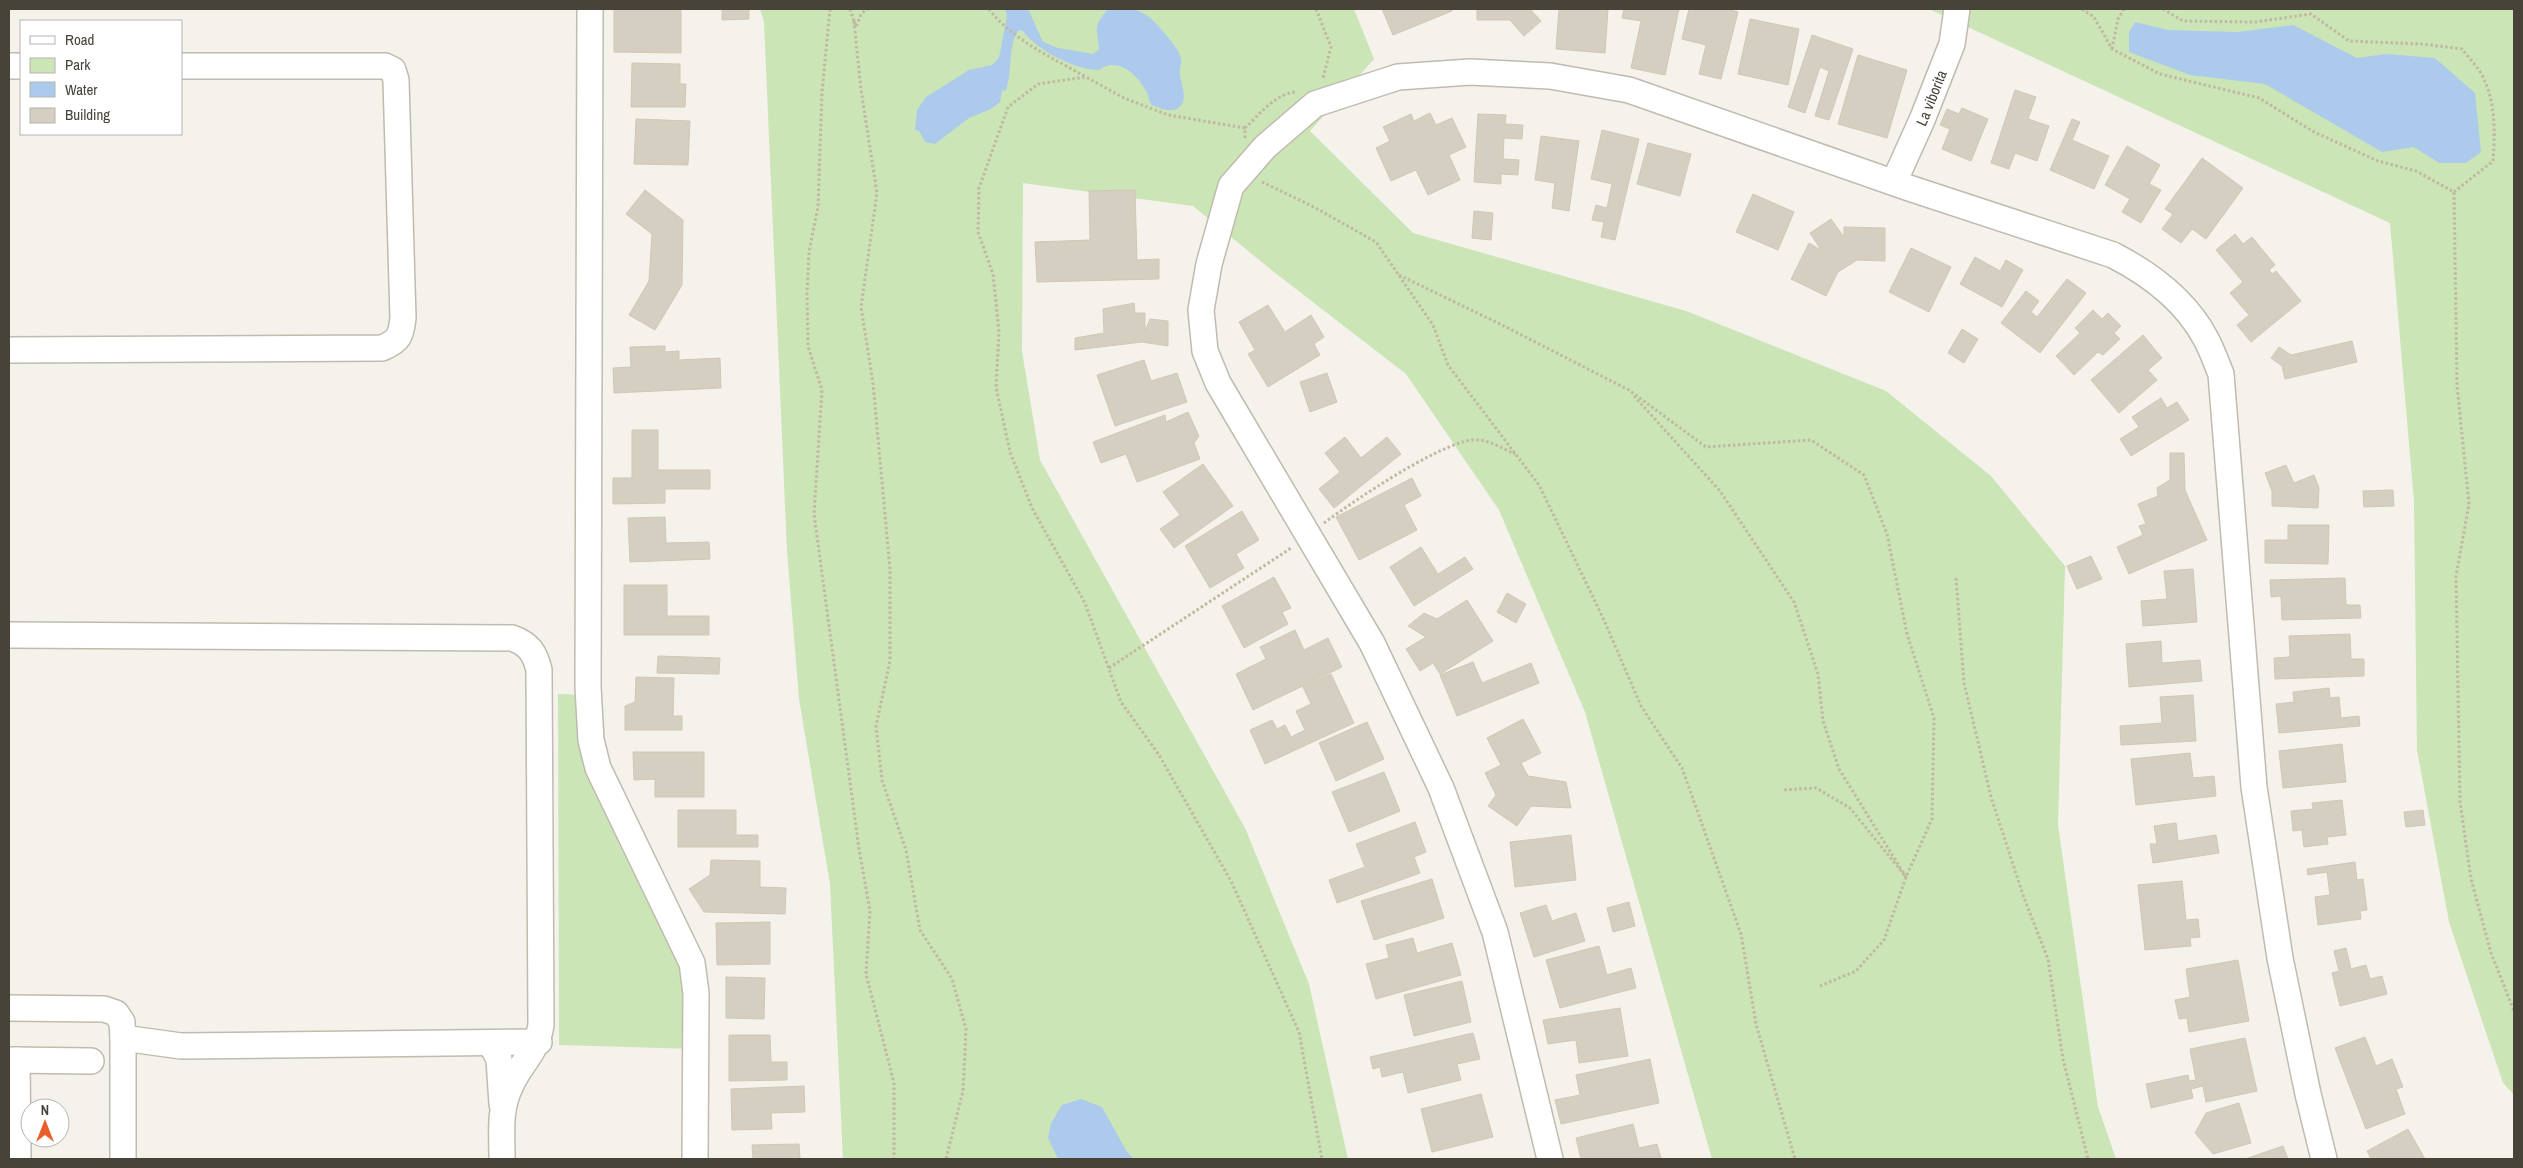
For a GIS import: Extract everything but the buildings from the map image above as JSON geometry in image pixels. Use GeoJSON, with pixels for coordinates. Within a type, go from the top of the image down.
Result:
{"type":"FeatureCollection","features":[{"type":"Feature","properties":{"kind":"street"},"geometry":{"type":"LineString","coordinates":[[590,9],[588,687],[591,740],[598,768],[692,963],[696,993],[695,1159]]}},
{"type":"Feature","properties":{"kind":"street","name":"La viborita"},"geometry":{"type":"LineString","coordinates":[[1894,182],[1922,120],[1952,44],[1958,9]]}},
{"type":"Feature","properties":{"kind":"street"},"geometry":{"type":"LineString","coordinates":[[9,350],[382,348],[394,343],[402,332],[396,80],[393,70],[385,66],[182,66]]}},
{"type":"Feature","properties":{"kind":"street"},"geometry":{"type":"LineString","coordinates":[[1550,1159],[1495,932],[1441,788],[1372,643],[1218,383],[1204,351],[1201,310],[1209,264],[1231,186],[1265,147],[1315,104],[1398,77],[1470,72],[1550,76],[1629,90],[2122,260],[2140,268],[2175,297],[2206,338],[2222,374],[2254,787],[2280,958],[2308,1094],[2324,1159]]}},
{"type":"Feature","properties":{"kind":"street"},"geometry":{"type":"LineString","coordinates":[[9,635],[512,638],[524,642],[535,654],[539,670],[541,1025],[538,1042],[510,1085],[502,1107]]}},
{"type":"Feature","properties":{"kind":"street"},"geometry":{"type":"LineString","coordinates":[[9,1008],[104,1009],[116,1012],[122,1022],[123,1038],[123,1159]]}},
{"type":"Feature","properties":{"kind":"street"},"geometry":{"type":"LineString","coordinates":[[123,1038],[181,1046],[538,1042]]}},
{"type":"Feature","properties":{"kind":"street"},"geometry":{"type":"LineString","coordinates":[[491,1044],[499,1058],[502,1107],[502,1159]]}},
{"type":"Feature","properties":{"kind":"street"},"geometry":{"type":"LineString","coordinates":[[18,1159],[13,1060],[90,1061]]}},
{"type":"Feature","properties":{"kind":"path"},"geometry":{"type":"LineString","coordinates":[[830,9],[822,92],[818,207],[809,252],[807,294],[808,346],[822,390],[814,514],[859,849],[870,911],[866,974],[894,1083],[894,1159]]}},
{"type":"Feature","properties":{"kind":"path"},"geometry":{"type":"LineString","coordinates":[[850,9],[856,27],[862,14],[868,9]]}},
{"type":"Feature","properties":{"kind":"path"},"geometry":{"type":"LineString","coordinates":[[989,9],[998,20],[1036,48],[1124,98],[1168,115],[1245,128]]}},
{"type":"Feature","properties":{"kind":"path"},"geometry":{"type":"LineString","coordinates":[[1316,9],[1332,46],[1322,82]]}},
{"type":"Feature","properties":{"kind":"path"},"geometry":{"type":"LineString","coordinates":[[2082,9],[2094,17],[2112,49],[2160,74],[2259,98],[2314,132],[2378,161],[2416,171],[2454,192]]}},
{"type":"Feature","properties":{"kind":"path"},"geometry":{"type":"LineString","coordinates":[[2112,49],[2118,19],[2124,9]]}},
{"type":"Feature","properties":{"kind":"path"},"geometry":{"type":"LineString","coordinates":[[2162,9],[2183,21],[2255,22],[2311,14],[2349,42],[2422,44],[2462,49],[2483,76],[2491,96],[2494,154],[2493,161],[2454,192]]}},
{"type":"Feature","properties":{"kind":"path"},"geometry":{"type":"LineString","coordinates":[[854,21],[861,90],[877,193],[861,307],[873,383],[890,569],[890,660],[876,726],[882,780],[906,850],[920,930],[952,979],[966,1029],[963,1091],[946,1159]]}},
{"type":"Feature","properties":{"kind":"path"},"geometry":{"type":"LineString","coordinates":[[1086,77],[1038,84],[1008,107],[979,188],[978,232],[993,274],[999,332],[996,388],[1010,452],[1032,508],[1085,603],[1121,702],[1159,755],[1231,881],[1299,1032],[1322,1159]]}},
{"type":"Feature","properties":{"kind":"path"},"geometry":{"type":"LineString","coordinates":[[1243,172],[1312,206],[1376,242],[1433,325],[1448,365],[1539,485],[1604,620],[1641,706],[1682,768],[1741,934],[1756,1024],[1796,1159]]}},
{"type":"Feature","properties":{"kind":"path"},"geometry":{"type":"LineString","coordinates":[[2454,192],[2457,385],[2469,504],[2456,576],[2460,802],[2471,879],[2491,953],[2514,1011]]}},
{"type":"Feature","properties":{"kind":"path"},"geometry":{"type":"LineString","coordinates":[[1398,275],[1502,325],[1629,390],[1706,447],[1811,440],[1864,475],[1887,534],[1907,634],[1934,718],[1932,819],[1906,877],[1884,940],[1856,971],[1820,986]]}},
{"type":"Feature","properties":{"kind":"path"},"geometry":{"type":"LineString","coordinates":[[1629,390],[1720,492],[1794,602],[1818,674],[1823,721],[1839,769],[1906,877]]}},
{"type":"Feature","properties":{"kind":"path"},"geometry":{"type":"LineString","coordinates":[[1956,578],[1964,683],[1992,797],[2024,898],[2048,959],[2063,1060],[2088,1159]]}},
{"type":"Feature","properties":{"kind":"path"},"geometry":{"type":"LineString","coordinates":[[1782,790],[1816,788],[1850,808],[1906,877]]}},
{"type":"Feature","properties":{"kind":"green space"},"geometry":{"type":"Polygon","coordinates":[[[760,9],[1354,9],[1374,59],[1310,131],[1413,233],[1686,311],[1886,391],[1991,476],[2065,566],[2058,825],[2098,1107],[2116,1159],[1712,1159],[1585,712],[1499,510],[1406,374],[1274,272],[1193,206],[1023,183],[1022,351],[1040,460],[1245,828],[1309,984],[1348,1159],[843,1159],[830,884],[799,699],[787,551],[764,22],[760,9]]]}},
{"type":"Feature","properties":{"kind":"green space"},"geometry":{"type":"Polygon","coordinates":[[[1929,9],[2514,9],[2514,1095],[2503,1083],[2449,922],[2417,750],[2414,501],[2390,223],[1929,9]]]}},
{"type":"Feature","properties":{"kind":"green space"},"geometry":{"type":"Polygon","coordinates":[[[558,694],[589,695],[591,740],[692,963],[696,1049],[559,1045],[558,694]]]}},
{"type":"Feature","properties":{"kind":"water"},"geometry":{"type":"Polygon","coordinates":[[[1005,9],[1028,9],[1043,42],[1058,48],[1093,54],[1099,50],[1097,25],[1108,9],[1128,9],[1142,13],[1160,28],[1179,53],[1181,61],[1180,75],[1184,92],[1181,105],[1172,110],[1165,110],[1152,105],[1142,85],[1126,69],[1113,65],[1099,70],[1089,69],[1068,63],[1047,52],[1023,31],[1019,30],[1015,36],[1011,51],[1008,83],[1006,90],[1002,91],[1000,102],[991,109],[969,118],[935,144],[925,142],[919,131],[915,130],[917,110],[926,97],[969,70],[992,65],[999,58],[1007,16],[1005,9]]]}},
{"type":"Feature","properties":{"kind":"water"},"geometry":{"type":"Polygon","coordinates":[[[2135,22],[2168,30],[2237,32],[2293,25],[2357,58],[2386,54],[2435,58],[2475,93],[2481,152],[2466,163],[2439,163],[2414,147],[2382,152],[2265,84],[2190,75],[2129,52],[2129,32],[2135,22]]]}},
{"type":"Feature","properties":{"kind":"water"},"geometry":{"type":"Polygon","coordinates":[[[1081,1099],[1102,1107],[1127,1152],[1134,1159],[1058,1159],[1048,1138],[1051,1123],[1062,1105],[1081,1099]]]}}]}
